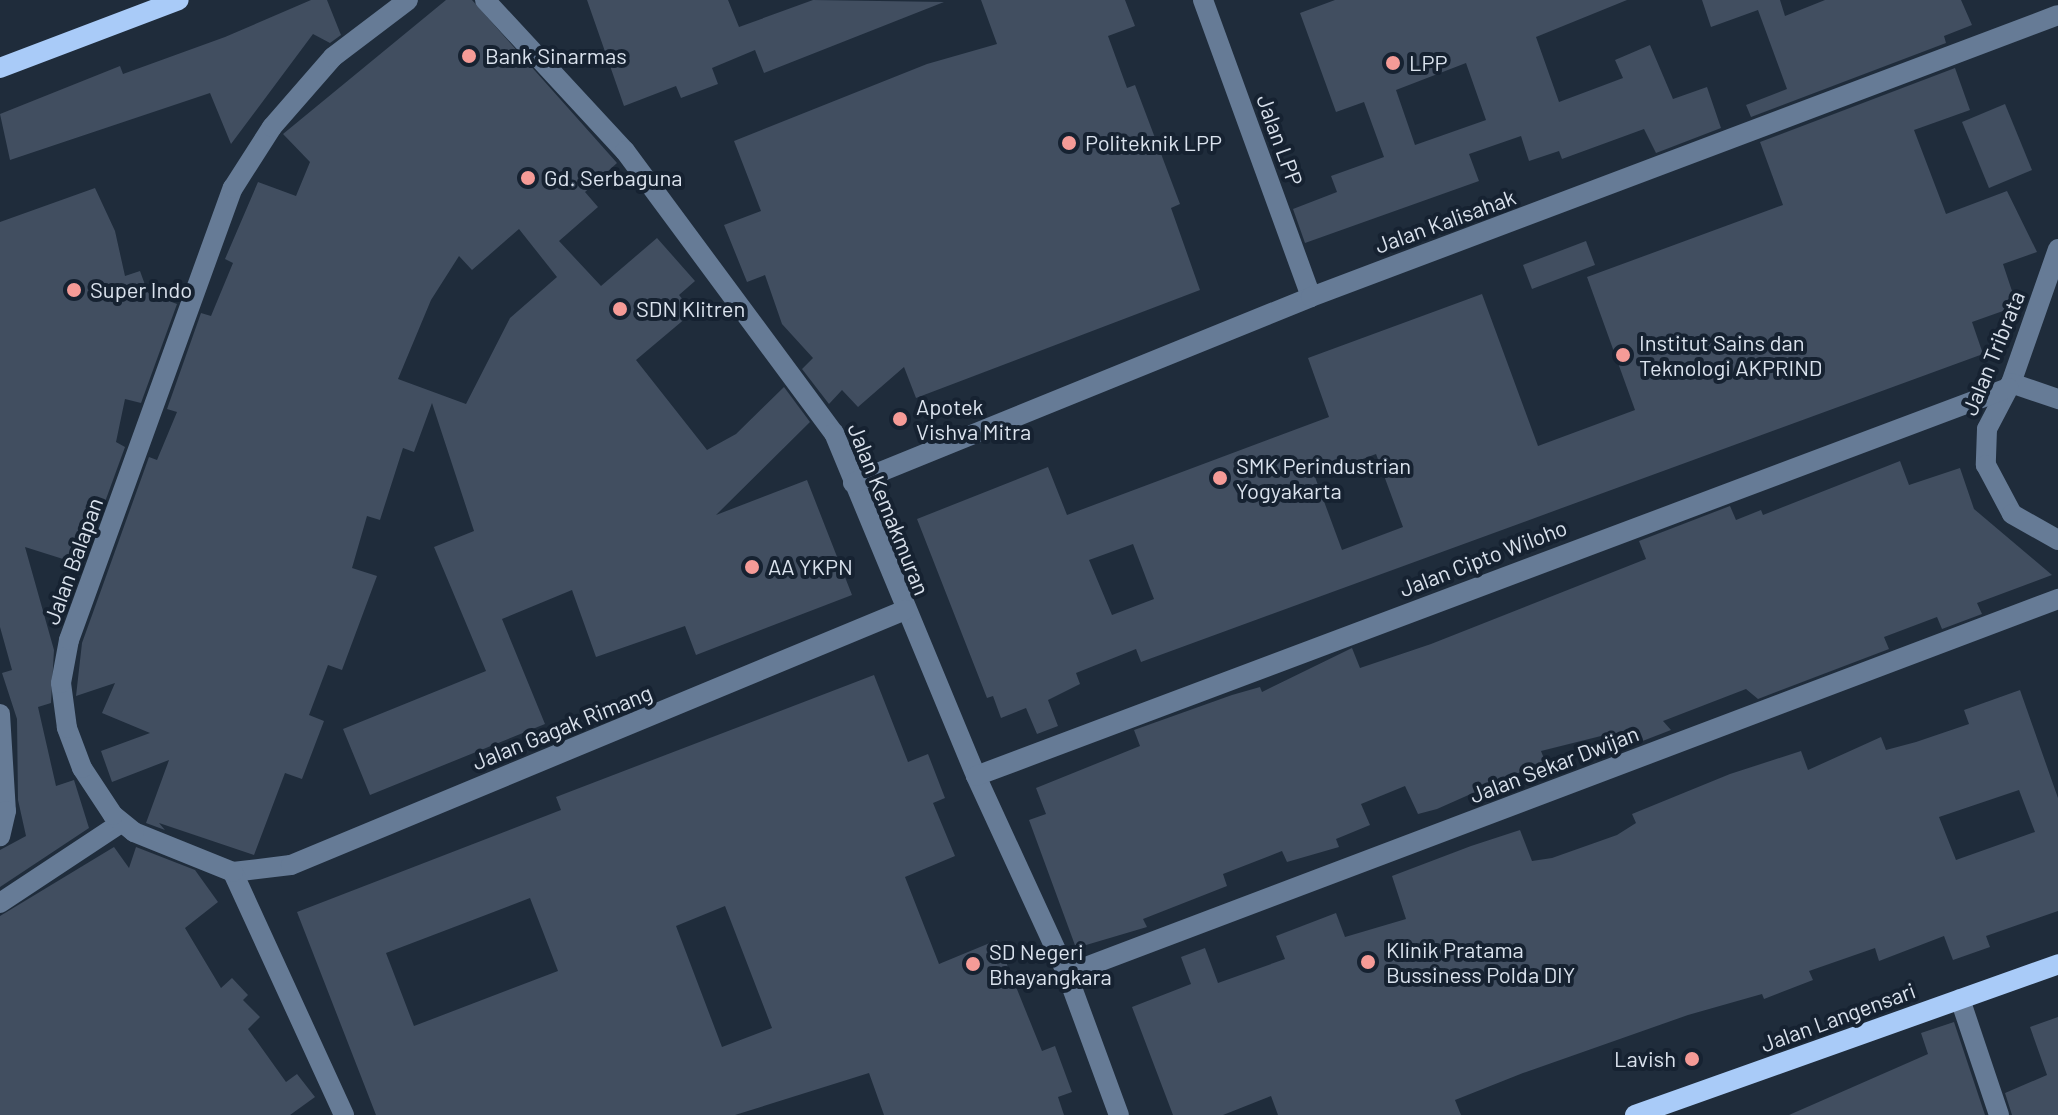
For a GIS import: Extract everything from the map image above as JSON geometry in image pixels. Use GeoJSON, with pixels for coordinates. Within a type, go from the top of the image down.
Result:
{"type":"FeatureCollection","features":[{"type":"Feature","properties":{"kind":"main road"},"geometry":{"type":"LineString","coordinates":[[0,68],[179,0]]}},
{"type":"Feature","properties":{"kind":"main road","name":"Jalan Langensari"},"geometry":{"type":"LineString","coordinates":[[1635,1115],[2058,964]]}},
{"type":"Feature","properties":{"kind":"street","name":"Jalan Balapan"},"geometry":{"type":"LineString","coordinates":[[233,872],[121,823],[95,792],[67,728],[61,683],[69,640],[233,188],[251,155],[333,57],[408,0]]}},
{"type":"Feature","properties":{"kind":"street","name":"Jalan Kemakmuran"},"geometry":{"type":"LineString","coordinates":[[485,0],[625,151],[824,416],[976,776],[1067,974],[1119,1115]]}},
{"type":"Feature","properties":{"kind":"street","name":"Jalan LPP"},"geometry":{"type":"LineString","coordinates":[[1203,0],[1311,297]]}},
{"type":"Feature","properties":{"kind":"street","name":"Jalan Kalisahak"},"geometry":{"type":"LineString","coordinates":[[853,483],[1311,297],[2058,15]]}},
{"type":"Feature","properties":{"kind":"street","name":"Jalan Tribrata"},"geometry":{"type":"LineString","coordinates":[[2058,249],[2009,386],[1987,429],[1986,465],[2012,514],[2058,540]]}},
{"type":"Feature","properties":{"kind":"street"},"geometry":{"type":"LineString","coordinates":[[2009,386],[2058,399]]}},
{"type":"Feature","properties":{"kind":"street","name":"Jalan Cipto Wiloho"},"geometry":{"type":"LineString","coordinates":[[976,776],[2009,386]]}},
{"type":"Feature","properties":{"kind":"street","name":"Jalan Sekar Dwijan"},"geometry":{"type":"LineString","coordinates":[[1067,974],[2058,599]]}},
{"type":"Feature","properties":{"kind":"street","name":"Jalan Gagak Rimang"},"geometry":{"type":"LineString","coordinates":[[233,872],[291,865],[905,610]]}},
{"type":"Feature","properties":{"kind":"street"},"geometry":{"type":"LineString","coordinates":[[0,714],[6,811],[0,836]]}},
{"type":"Feature","properties":{"kind":"street"},"geometry":{"type":"LineString","coordinates":[[0,903],[121,823]]}},
{"type":"Feature","properties":{"kind":"street"},"geometry":{"type":"LineString","coordinates":[[233,872],[344,1115]]}},
{"type":"Feature","properties":{"kind":"street"},"geometry":{"type":"LineString","coordinates":[[1960,999],[1999,1115]]}},
{"type":"Feature","properties":{"kind":"building"},"geometry":{"type":"Polygon","coordinates":[[[311,0],[327,0],[341,35],[330,43],[313,34],[231,144],[210,93],[10,160],[0,114],[120,66],[123,74],[225,37],[311,0]]]}},
{"type":"Feature","properties":{"kind":"building"},"geometry":{"type":"Polygon","coordinates":[[[446,0],[472,0],[617,163],[585,192],[598,207],[559,241],[601,286],[657,238],[695,281],[679,295],[693,312],[636,360],[707,450],[736,434],[784,387],[810,422],[716,515],[807,480],[852,595],[696,655],[685,626],[596,657],[572,590],[502,619],[545,724],[370,795],[343,729],[486,671],[434,547],[474,531],[432,403],[414,452],[403,448],[380,520],[367,516],[352,568],[377,576],[342,670],[328,665],[309,715],[324,721],[302,779],[285,773],[254,855],[159,823],[165,830],[146,823],[169,760],[112,782],[101,751],[150,733],[102,713],[115,683],[76,696],[82,643],[149,457],[157,460],[177,412],[167,409],[201,313],[211,316],[233,263],[225,259],[258,182],[296,196],[310,162],[283,134],[446,0]],[[519,229],[472,270],[459,256],[431,300],[398,379],[466,404],[510,318],[557,277],[519,229]]]}},
{"type":"Feature","properties":{"kind":"building"},"geometry":{"type":"Polygon","coordinates":[[[587,0],[728,0],[739,27],[813,0],[944,2],[764,73],[755,50],[712,68],[718,84],[681,98],[676,86],[624,106],[587,0]]]}},
{"type":"Feature","properties":{"kind":"building"},"geometry":{"type":"Polygon","coordinates":[[[981,0],[1125,0],[1135,26],[1108,36],[1127,88],[1135,85],[1180,204],[1171,208],[1200,290],[916,398],[904,367],[858,407],[842,390],[829,404],[802,369],[813,358],[782,324],[765,275],[747,282],[724,225],[761,211],[734,141],[927,64],[997,44],[981,0]]]}},
{"type":"Feature","properties":{"kind":"building"},"geometry":{"type":"Polygon","coordinates":[[[1335,0],[1627,0],[1536,37],[1559,102],[1623,78],[1615,60],[1650,45],[1673,99],[1707,87],[1721,128],[1656,153],[1644,129],[1562,159],[1559,151],[1529,161],[1521,136],[1469,154],[1479,181],[1305,243],[1293,209],[1337,192],[1331,176],[1384,157],[1364,102],[1336,112],[1300,13],[1335,0]],[[1466,63],[1396,90],[1415,145],[1486,120],[1466,63]]]}},
{"type":"Feature","properties":{"kind":"building"},"geometry":{"type":"Polygon","coordinates":[[[1702,0],[1780,0],[1785,16],[1825,0],[1961,0],[1972,25],[1944,36],[1946,43],[1751,117],[1746,105],[1787,89],[1758,10],[1711,27],[1702,0]]]}},
{"type":"Feature","properties":{"kind":"building"},"geometry":{"type":"Polygon","coordinates":[[[1955,68],[1970,110],[1914,130],[1946,214],[2007,191],[2037,252],[2003,264],[2017,306],[1972,322],[1983,354],[1141,662],[1136,649],[1076,673],[1080,684],[1048,700],[1058,726],[1037,734],[1026,708],[1001,718],[993,696],[987,698],[917,519],[1048,467],[1067,515],[1329,417],[1308,358],[1482,294],[1538,446],[1635,410],[1587,277],[1783,205],[1760,142],[1955,68]],[[1376,454],[1315,477],[1342,550],[1403,527],[1376,454]],[[1133,544],[1089,560],[1112,615],[1154,599],[1133,544]]]}},
{"type":"Feature","properties":{"kind":"building"},"geometry":{"type":"Polygon","coordinates":[[[2005,104],[2032,170],[1989,188],[1962,122],[2005,104]]]}},
{"type":"Feature","properties":{"kind":"building"},"geometry":{"type":"Polygon","coordinates":[[[95,188],[115,231],[125,276],[140,271],[148,293],[177,304],[141,403],[125,399],[116,442],[125,447],[82,565],[25,547],[54,650],[51,703],[38,707],[56,786],[74,780],[89,828],[0,887],[0,850],[26,836],[18,800],[17,719],[2,673],[12,670],[0,627],[0,222],[95,188]]]}},
{"type":"Feature","properties":{"kind":"building"},"geometry":{"type":"Polygon","coordinates":[[[1586,241],[1595,265],[1532,289],[1523,265],[1586,241]]]}},
{"type":"Feature","properties":{"kind":"building"},"geometry":{"type":"Polygon","coordinates":[[[1900,461],[1909,485],[1960,468],[1974,509],[2052,575],[1977,603],[1982,614],[1942,629],[1937,617],[1884,637],[1889,649],[1758,699],[1746,689],[1663,721],[1671,730],[1640,742],[1639,733],[1609,745],[1605,735],[1541,751],[1545,761],[1437,809],[1418,814],[1405,786],[1361,804],[1370,825],[1336,839],[1339,847],[1287,862],[1282,851],[1223,874],[1227,886],[1143,919],[1147,927],[1076,948],[1029,820],[1046,814],[1036,788],[1140,746],[1134,730],[1232,695],[1260,687],[1262,692],[1352,648],[1360,668],[1431,644],[1646,559],[1639,541],[1730,506],[1736,520],[1761,510],[1763,515],[1900,461]]]}},
{"type":"Feature","properties":{"kind":"building"},"geometry":{"type":"Polygon","coordinates":[[[874,675],[908,762],[928,754],[945,798],[933,803],[955,856],[905,877],[939,964],[997,940],[1042,1051],[1055,1046],[1072,1092],[1058,1097],[1064,1115],[884,1115],[869,1073],[735,1115],[376,1115],[297,912],[561,810],[556,797],[874,675]],[[530,898],[386,953],[414,1026],[558,971],[530,898]],[[725,906],[676,926],[722,1047],[772,1028],[725,906]]]}},
{"type":"Feature","properties":{"kind":"building"},"geometry":{"type":"Polygon","coordinates":[[[2020,690],[2058,798],[2058,911],[1986,936],[1990,947],[1953,960],[1944,936],[1879,961],[1875,948],[1809,971],[1813,980],[1764,999],[1762,994],[1688,1015],[1455,1100],[1461,1115],[1278,1115],[1271,1096],[1223,1115],[1173,1115],[1132,1007],[1191,984],[1181,957],[1205,948],[1218,983],[1285,959],[1276,936],[1336,913],[1345,937],[1406,919],[1392,876],[1471,846],[1520,830],[1532,861],[1552,858],[1617,835],[1636,823],[1632,814],[1730,774],[1801,751],[1808,770],[1881,737],[1886,750],[1916,742],[1969,724],[1964,710],[2020,690]],[[2019,790],[1939,817],[1956,860],[2035,832],[2019,790]]]}},
{"type":"Feature","properties":{"kind":"building"},"geometry":{"type":"Polygon","coordinates":[[[114,847],[129,868],[136,847],[195,870],[218,902],[185,928],[221,988],[232,978],[248,995],[243,1000],[260,1017],[248,1029],[286,1082],[297,1074],[315,1097],[290,1115],[0,1115],[0,916],[114,847]]]}},
{"type":"Feature","properties":{"kind":"building"},"geometry":{"type":"Polygon","coordinates":[[[2058,1017],[2058,1115],[2012,1115],[2005,1093],[2047,1075],[2030,1027],[2058,1017]]]}},
{"type":"Feature","properties":{"kind":"building"},"geometry":{"type":"Polygon","coordinates":[[[1954,1022],[1985,1115],[1789,1115],[1928,1054],[1921,1033],[1954,1022]]]}},
{"type":"Feature","properties":{"kind":"place","name":"Bank Sinarmas"},"geometry":{"type":"Point","coordinates":[469,56]}},
{"type":"Feature","properties":{"kind":"place","name":"LPP"},"geometry":{"type":"Point","coordinates":[1393,63]}},
{"type":"Feature","properties":{"kind":"place","name":"Politeknik LPP"},"geometry":{"type":"Point","coordinates":[1069,143]}},
{"type":"Feature","properties":{"kind":"place","name":"Gd. Serbaguna"},"geometry":{"type":"Point","coordinates":[528,178]}},
{"type":"Feature","properties":{"kind":"place","name":"Super Indo"},"geometry":{"type":"Point","coordinates":[74,290]}},
{"type":"Feature","properties":{"kind":"place","name":"SDN Klitren"},"geometry":{"type":"Point","coordinates":[620,309]}},
{"type":"Feature","properties":{"kind":"place","name":"Institut Sains dan Teknologi AKPRIND"},"geometry":{"type":"Point","coordinates":[1623,355]}},
{"type":"Feature","properties":{"kind":"place","name":"Apotek Vishva Mitra"},"geometry":{"type":"Point","coordinates":[900,419]}},
{"type":"Feature","properties":{"kind":"place","name":"SMK Perindustrian Yogyakarta"},"geometry":{"type":"Point","coordinates":[1220,478]}},
{"type":"Feature","properties":{"kind":"place","name":"AA YKPN"},"geometry":{"type":"Point","coordinates":[752,567]}},
{"type":"Feature","properties":{"kind":"place","name":"Klinik Pratama Bussiness Polda DIY"},"geometry":{"type":"Point","coordinates":[1368,962]}},
{"type":"Feature","properties":{"kind":"place","name":"SD Negeri Bhayangkara"},"geometry":{"type":"Point","coordinates":[973,964]}},
{"type":"Feature","properties":{"kind":"place","name":"Lavish"},"geometry":{"type":"Point","coordinates":[1692,1059]}}]}
